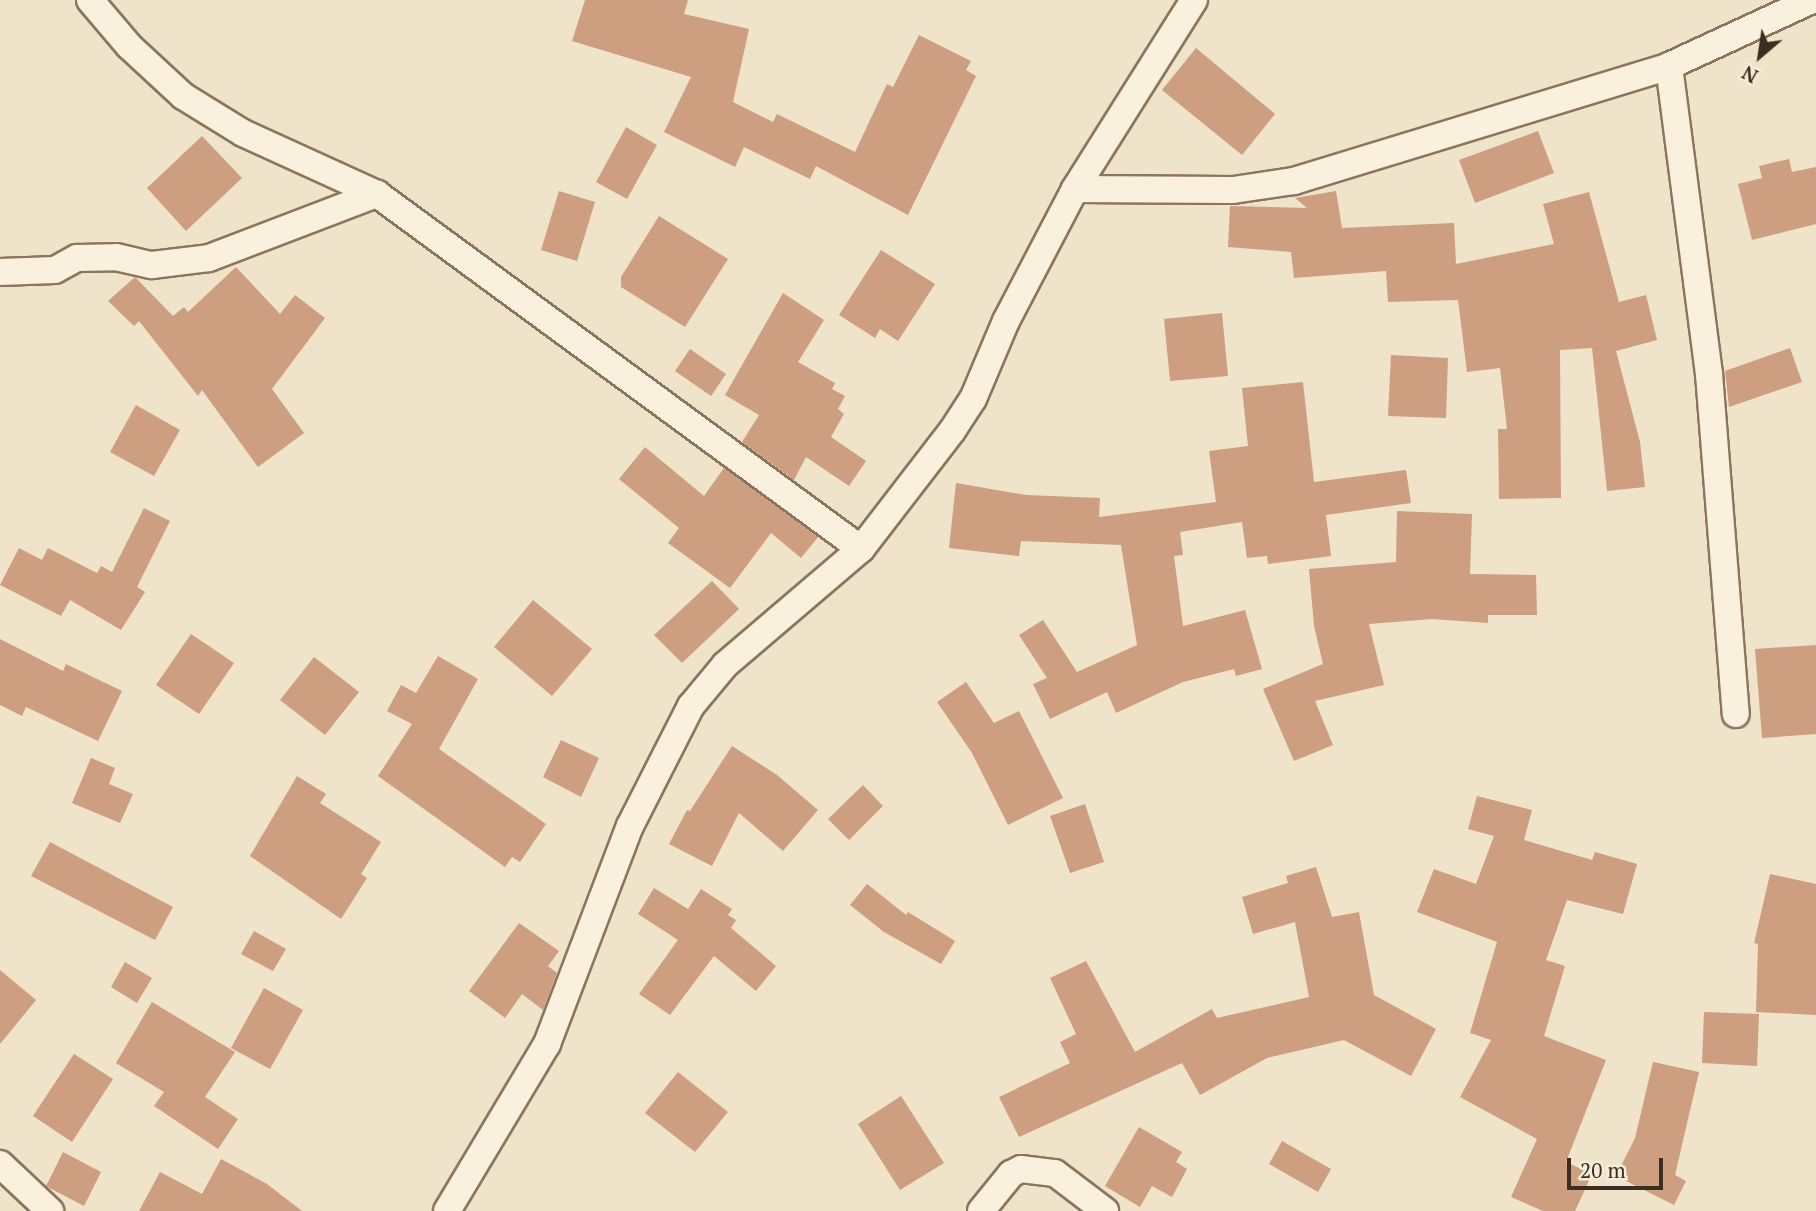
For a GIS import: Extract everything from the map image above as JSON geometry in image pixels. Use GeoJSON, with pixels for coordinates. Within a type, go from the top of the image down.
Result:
{"type":"FeatureCollection","features":[{"type":"Feature","properties":{"kind":"street"},"geometry":{"type":"LineString","coordinates":[[90,0],[111,28],[183,96],[243,133],[377,194],[861,549]]}},
{"type":"Feature","properties":{"kind":"street"},"geometry":{"type":"LineString","coordinates":[[446,1211],[547,1044],[629,826],[691,706],[725,665],[861,549],[973,399],[1006,321],[1074,189],[1194,0]]}},
{"type":"Feature","properties":{"kind":"street"},"geometry":{"type":"LineString","coordinates":[[1074,189],[1265,188],[1669,66],[1812,0]]}},
{"type":"Feature","properties":{"kind":"street"},"geometry":{"type":"LineString","coordinates":[[1669,66],[1711,387],[1736,715]]}},
{"type":"Feature","properties":{"kind":"street"},"geometry":{"type":"LineString","coordinates":[[0,272],[55,270],[78,258],[116,257],[152,265],[209,258],[377,194]]}},
{"type":"Feature","properties":{"kind":"street"},"geometry":{"type":"LineString","coordinates":[[0,1164],[50,1211]]}},
{"type":"Feature","properties":{"kind":"street"},"geometry":{"type":"LineString","coordinates":[[981,1211],[1011,1174],[1021,1168],[1055,1173],[1105,1211]]}},
{"type":"Feature","properties":{"kind":"building"},"geometry":{"type":"Polygon","coordinates":[[[585,0],[688,0],[684,14],[749,29],[733,102],[773,122],[777,114],[855,152],[887,84],[893,87],[919,35],[971,61],[966,70],[976,76],[908,215],[816,166],[810,179],[744,147],[735,167],[664,132],[691,77],[572,41],[585,0]]]}},
{"type":"Feature","properties":{"kind":"building"},"geometry":{"type":"Polygon","coordinates":[[[1196,48],[1275,114],[1242,155],[1162,90],[1196,48]]]}},
{"type":"Feature","properties":{"kind":"building"},"geometry":{"type":"Polygon","coordinates":[[[626,127],[657,145],[627,199],[596,182],[626,127]]]}},
{"type":"Feature","properties":{"kind":"building"},"geometry":{"type":"Polygon","coordinates":[[[1538,131],[1554,173],[1475,203],[1459,160],[1538,131]]]}},
{"type":"Feature","properties":{"kind":"building"},"geometry":{"type":"Polygon","coordinates":[[[202,136],[242,178],[186,231],[147,188],[202,136]]]}},
{"type":"Feature","properties":{"kind":"building"},"geometry":{"type":"Polygon","coordinates":[[[1789,159],[1792,172],[1816,167],[1816,224],[1752,240],[1738,184],[1762,178],[1759,166],[1789,159]]]}},
{"type":"Feature","properties":{"kind":"building"},"geometry":{"type":"Polygon","coordinates":[[[559,191],[595,202],[577,261],[541,250],[559,191]]]}},
{"type":"Feature","properties":{"kind":"building"},"geometry":{"type":"Polygon","coordinates":[[[1336,191],[1342,228],[1454,223],[1456,264],[1554,244],[1543,204],[1589,192],[1619,302],[1646,295],[1657,340],[1616,351],[1640,442],[1645,487],[1607,491],[1592,348],[1560,350],[1561,498],[1499,499],[1498,429],[1507,429],[1500,368],[1467,372],[1458,300],[1388,302],[1386,271],[1294,278],[1291,252],[1228,247],[1230,206],[1307,208],[1295,198],[1336,191]]]}},
{"type":"Feature","properties":{"kind":"building"},"geometry":{"type":"Polygon","coordinates":[[[659,216],[728,259],[685,327],[621,287],[621,277],[659,216]]]}},
{"type":"Feature","properties":{"kind":"building"},"geometry":{"type":"Polygon","coordinates":[[[881,250],[935,284],[898,341],[880,329],[875,338],[839,315],[881,250]]]}},
{"type":"Feature","properties":{"kind":"building"},"geometry":{"type":"Polygon","coordinates":[[[236,267],[280,314],[295,295],[325,318],[272,389],[304,433],[258,467],[202,390],[198,396],[139,321],[134,326],[108,301],[135,277],[173,316],[184,307],[188,312],[236,267]]]}},
{"type":"Feature","properties":{"kind":"building"},"geometry":{"type":"Polygon","coordinates":[[[783,293],[824,320],[798,362],[835,383],[832,389],[845,396],[838,409],[844,414],[831,437],[866,461],[849,486],[806,457],[794,480],[742,442],[759,415],[725,395],[783,293]]]}},
{"type":"Feature","properties":{"kind":"building"},"geometry":{"type":"Polygon","coordinates":[[[1222,313],[1228,376],[1170,381],[1164,319],[1222,313]]]}},
{"type":"Feature","properties":{"kind":"building"},"geometry":{"type":"Polygon","coordinates":[[[1790,348],[1802,382],[1729,407],[1725,371],[1790,348]]]}},
{"type":"Feature","properties":{"kind":"building"},"geometry":{"type":"Polygon","coordinates":[[[690,349],[726,374],[711,396],[675,371],[690,349]]]}},
{"type":"Feature","properties":{"kind":"building"},"geometry":{"type":"Polygon","coordinates":[[[1391,355],[1448,358],[1446,418],[1388,416],[1391,355]]]}},
{"type":"Feature","properties":{"kind":"building"},"geometry":{"type":"Polygon","coordinates":[[[1303,382],[1314,482],[1406,470],[1411,503],[1326,515],[1331,556],[1268,564],[1267,556],[1247,558],[1242,522],[1180,532],[1183,555],[1174,556],[1183,626],[1245,610],[1262,669],[1236,676],[1234,669],[1183,682],[1116,713],[1107,692],[1050,719],[1033,684],[1047,678],[1019,635],[1043,620],[1077,672],[1137,645],[1121,545],[1021,541],[1019,556],[949,548],[956,483],[1026,495],[1100,498],[1099,517],[1216,502],[1209,451],[1248,446],[1242,388],[1303,382]]]}},
{"type":"Feature","properties":{"kind":"building"},"geometry":{"type":"Polygon","coordinates":[[[136,405],[180,430],[154,476],[110,452],[136,405]]]}},
{"type":"Feature","properties":{"kind":"building"},"geometry":{"type":"Polygon","coordinates":[[[645,447],[704,496],[724,468],[818,537],[801,558],[771,533],[730,588],[668,543],[679,528],[619,479],[645,447]]]}},
{"type":"Feature","properties":{"kind":"building"},"geometry":{"type":"Polygon","coordinates":[[[144,508],[170,521],[137,587],[145,592],[121,630],[70,600],[61,616],[0,585],[19,548],[42,560],[48,548],[97,573],[101,566],[112,572],[144,508]]]}},
{"type":"Feature","properties":{"kind":"building"},"geometry":{"type":"Polygon","coordinates":[[[1397,511],[1472,514],[1470,574],[1536,575],[1537,615],[1488,615],[1488,623],[1432,619],[1369,624],[1384,685],[1315,701],[1333,745],[1294,761],[1263,689],[1323,664],[1314,626],[1309,569],[1396,562],[1397,511]]]}},
{"type":"Feature","properties":{"kind":"building"},"geometry":{"type":"Polygon","coordinates":[[[712,581],[739,609],[682,663],[654,635],[712,581]]]}},
{"type":"Feature","properties":{"kind":"building"},"geometry":{"type":"Polygon","coordinates":[[[533,600],[592,649],[552,696],[494,647],[533,600]]]}},
{"type":"Feature","properties":{"kind":"building"},"geometry":{"type":"Polygon","coordinates":[[[191,634],[234,663],[199,714],[156,685],[191,634]]]}},
{"type":"Feature","properties":{"kind":"building"},"geometry":{"type":"Polygon","coordinates":[[[0,639],[63,671],[66,664],[122,691],[98,741],[26,707],[22,716],[0,705],[0,639]]]}},
{"type":"Feature","properties":{"kind":"building"},"geometry":{"type":"Polygon","coordinates":[[[1816,645],[1816,734],[1762,738],[1755,649],[1816,645]]]}},
{"type":"Feature","properties":{"kind":"building"},"geometry":{"type":"Polygon","coordinates":[[[438,656],[478,679],[439,749],[546,824],[520,862],[512,857],[505,867],[378,776],[412,724],[387,711],[401,685],[416,693],[438,656]]]}},
{"type":"Feature","properties":{"kind":"building"},"geometry":{"type":"Polygon","coordinates":[[[314,657],[359,692],[325,735],[280,700],[314,657]]]}},
{"type":"Feature","properties":{"kind":"building"},"geometry":{"type":"Polygon","coordinates":[[[966,682],[994,723],[1019,711],[1063,798],[1008,825],[972,753],[937,702],[966,682]]]}},
{"type":"Feature","properties":{"kind":"building"},"geometry":{"type":"Polygon","coordinates":[[[561,740],[599,758],[581,797],[543,777],[561,740]]]}},
{"type":"Feature","properties":{"kind":"building"},"geometry":{"type":"Polygon","coordinates":[[[732,746],[777,775],[818,810],[783,851],[739,813],[712,866],[669,844],[687,810],[690,811],[732,746]]]}},
{"type":"Feature","properties":{"kind":"building"},"geometry":{"type":"Polygon","coordinates":[[[91,758],[115,768],[109,784],[133,794],[120,823],[72,803],[91,758]]]}},
{"type":"Feature","properties":{"kind":"building"},"geometry":{"type":"Polygon","coordinates":[[[297,776],[326,794],[320,803],[381,842],[361,874],[367,878],[341,919],[250,856],[297,776]]]}},
{"type":"Feature","properties":{"kind":"building"},"geometry":{"type":"Polygon","coordinates":[[[863,785],[883,806],[849,840],[828,819],[863,785]]]}},
{"type":"Feature","properties":{"kind":"building"},"geometry":{"type":"Polygon","coordinates":[[[1477,796],[1532,810],[1524,840],[1592,860],[1595,852],[1637,864],[1623,914],[1567,900],[1546,960],[1565,966],[1544,1036],[1606,1060],[1566,1162],[1592,1174],[1575,1211],[1543,1211],[1511,1197],[1537,1139],[1460,1097],[1491,1040],[1470,1033],[1497,942],[1417,912],[1434,869],[1476,884],[1494,836],[1468,829],[1477,796]]]}},
{"type":"Feature","properties":{"kind":"building"},"geometry":{"type":"Polygon","coordinates":[[[1085,804],[1104,862],[1070,873],[1050,816],[1085,804]]]}},
{"type":"Feature","properties":{"kind":"building"},"geometry":{"type":"Polygon","coordinates":[[[50,842],[173,907],[155,940],[31,876],[50,842]]]}},
{"type":"Feature","properties":{"kind":"building"},"geometry":{"type":"Polygon","coordinates":[[[1316,867],[1332,917],[1359,912],[1374,995],[1436,1029],[1411,1076],[1344,1040],[1267,1058],[1200,1095],[1182,1063],[1019,1137],[999,1097],[1070,1063],[1060,1042],[1076,1034],[1050,978],[1086,961],[1135,1052],[1212,1009],[1217,1018],[1309,997],[1295,922],[1253,934],[1242,897],[1288,883],[1286,876],[1316,867]]]}},
{"type":"Feature","properties":{"kind":"building"},"geometry":{"type":"Polygon","coordinates":[[[1770,874],[1816,884],[1816,1015],[1756,1012],[1758,944],[1754,943],[1770,874]]]}},
{"type":"Feature","properties":{"kind":"building"},"geometry":{"type":"Polygon","coordinates":[[[867,884],[906,915],[908,912],[955,941],[941,964],[884,932],[850,905],[867,884]]]}},
{"type":"Feature","properties":{"kind":"building"},"geometry":{"type":"Polygon","coordinates":[[[654,888],[688,909],[701,889],[732,909],[728,915],[736,920],[731,928],[776,966],[756,991],[714,956],[670,1015],[639,994],[678,940],[638,914],[654,888]]]}},
{"type":"Feature","properties":{"kind":"building"},"geometry":{"type":"Polygon","coordinates":[[[519,923],[559,951],[548,966],[557,973],[543,1010],[522,994],[505,1018],[469,991],[519,923]]]}},
{"type":"Feature","properties":{"kind":"building"},"geometry":{"type":"Polygon","coordinates":[[[254,931],[286,949],[273,971],[241,954],[254,931]]]}},
{"type":"Feature","properties":{"kind":"building"},"geometry":{"type":"Polygon","coordinates":[[[125,962],[152,978],[137,1003],[111,987],[125,962]]]}},
{"type":"Feature","properties":{"kind":"building"},"geometry":{"type":"Polygon","coordinates":[[[0,970],[36,1000],[0,1044],[0,970]]]}},
{"type":"Feature","properties":{"kind":"building"},"geometry":{"type":"Polygon","coordinates":[[[264,988],[303,1010],[270,1069],[231,1048],[264,988]]]}},
{"type":"Feature","properties":{"kind":"building"},"geometry":{"type":"Polygon","coordinates":[[[152,1002],[235,1052],[205,1097],[238,1119],[218,1149],[154,1106],[164,1092],[116,1063],[152,1002]]]}},
{"type":"Feature","properties":{"kind":"building"},"geometry":{"type":"Polygon","coordinates":[[[1704,1012],[1759,1014],[1757,1066],[1702,1063],[1704,1012]]]}},
{"type":"Feature","properties":{"kind":"building"},"geometry":{"type":"Polygon","coordinates":[[[74,1054],[113,1079],[72,1142],[33,1116],[74,1054]]]}},
{"type":"Feature","properties":{"kind":"building"},"geometry":{"type":"Polygon","coordinates":[[[1653,1062],[1699,1072],[1675,1175],[1686,1181],[1674,1205],[1616,1176],[1635,1138],[1653,1062]]]}},
{"type":"Feature","properties":{"kind":"building"},"geometry":{"type":"Polygon","coordinates":[[[678,1072],[728,1112],[695,1152],[645,1113],[678,1072]]]}},
{"type":"Feature","properties":{"kind":"building"},"geometry":{"type":"Polygon","coordinates":[[[901,1096],[944,1163],[900,1190],[858,1124],[901,1096]]]}},
{"type":"Feature","properties":{"kind":"building"},"geometry":{"type":"Polygon","coordinates":[[[1139,1127],[1182,1152],[1176,1162],[1187,1169],[1172,1197],[1152,1186],[1140,1207],[1105,1186],[1139,1127]]]}},
{"type":"Feature","properties":{"kind":"building"},"geometry":{"type":"Polygon","coordinates":[[[1282,1141],[1331,1169],[1318,1192],[1269,1164],[1282,1141]]]}},
{"type":"Feature","properties":{"kind":"building"},"geometry":{"type":"Polygon","coordinates":[[[63,1152],[101,1172],[84,1206],[46,1186],[63,1152]]]}},
{"type":"Feature","properties":{"kind":"building"},"geometry":{"type":"Polygon","coordinates":[[[221,1159],[267,1184],[302,1211],[139,1211],[160,1172],[202,1194],[221,1159]]]}}]}
